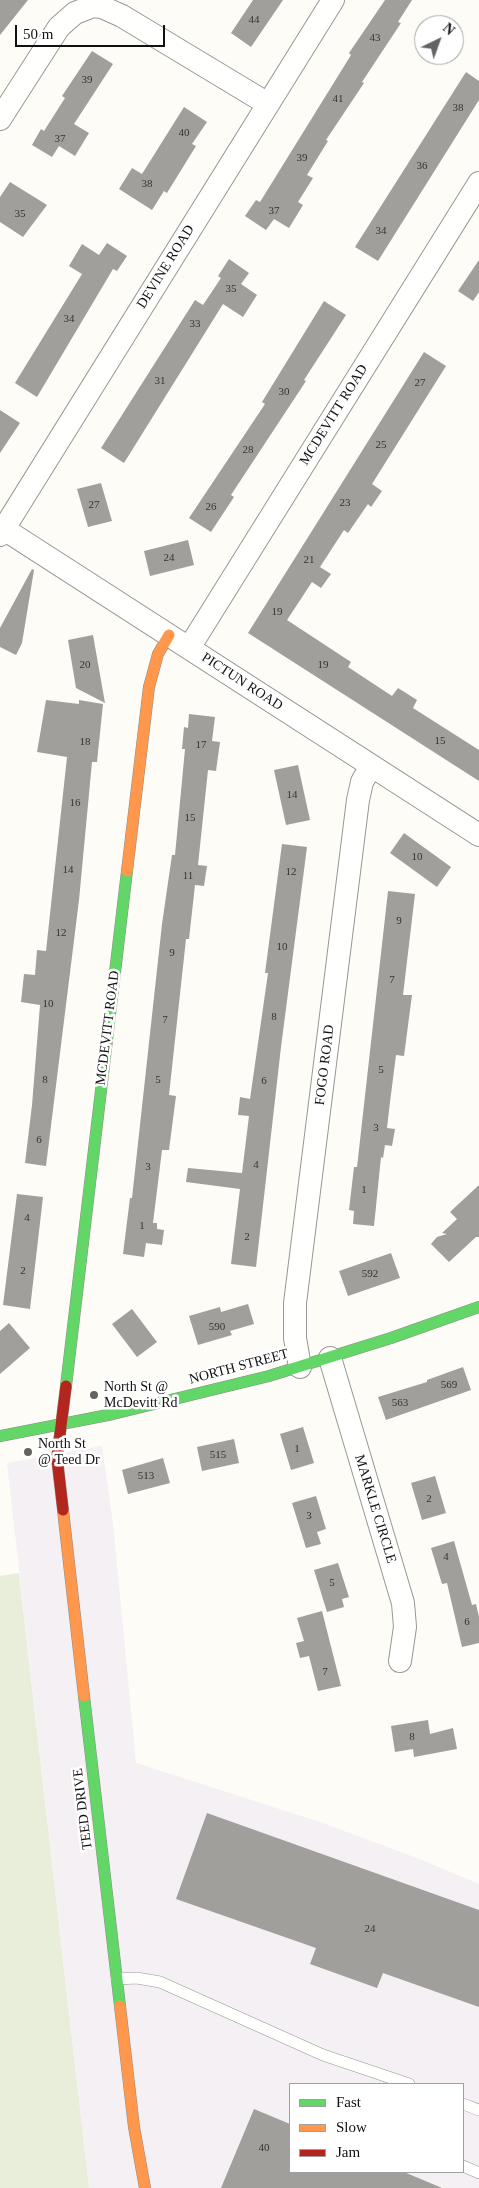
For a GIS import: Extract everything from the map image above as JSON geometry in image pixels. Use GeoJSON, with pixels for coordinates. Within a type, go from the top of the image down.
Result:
{"type":"FeatureCollection","features":[{"type":"Feature","properties":{"kind":"street","name":"DEVINE ROAD"},"geometry":{"type":"LineString","coordinates":[[2,532],[333,0]]}},
{"type":"Feature","properties":{"kind":"street"},"geometry":{"type":"LineString","coordinates":[[0,120],[59,27],[75,13],[93,6],[122,16],[268,104]]}},
{"type":"Feature","properties":{"kind":"street","name":"MCDEVITT ROAD"},"geometry":{"type":"LineString","coordinates":[[189,648],[479,183]]}},
{"type":"Feature","properties":{"kind":"street","name":"PICTUN ROAD"},"geometry":{"type":"LineString","coordinates":[[2,532],[169,635],[479,835]]}},
{"type":"Feature","properties":{"kind":"street","name":"MCDEVITT ROAD"},"geometry":{"type":"LineString","coordinates":[[60,1425],[149,687],[158,654],[169,635]]}},
{"type":"Feature","properties":{"kind":"street","name":"FOGO ROAD"},"geometry":{"type":"LineString","coordinates":[[300,1367],[295,1338],[295,1303],[358,800],[362,782],[371,766]]}},
{"type":"Feature","properties":{"kind":"street","name":"NORTH STREET"},"geometry":{"type":"LineString","coordinates":[[0,1436],[160,1403],[300,1367],[479,1307]]}},
{"type":"Feature","properties":{"kind":"street","name":"MARKLE CIRCLE"},"geometry":{"type":"LineString","coordinates":[[330,1358],[403,1603],[405,1627],[400,1661]]}},
{"type":"Feature","properties":{"kind":"street","name":"TEED DRIVE"},"geometry":{"type":"LineString","coordinates":[[60,1425],[58,1478],[135,2136],[146,2188]]}},
{"type":"Feature","properties":{"kind":"lane"},"geometry":{"type":"LineString","coordinates":[[116,1979],[136,1978],[160,1982],[310,2050],[404,2083]]}},
{"type":"Feature","properties":{"kind":"lane"},"geometry":{"type":"LineString","coordinates":[[464,2104],[479,2110]]}},
{"type":"Feature","properties":{"kind":"lane"},"geometry":{"type":"LineString","coordinates":[[464,2166],[479,2173]]}},
{"type":"Feature","properties":{"kind":"shaded area"},"geometry":{"type":"Polygon","coordinates":[[[102,1446],[113,1523],[136,1763],[320,1822],[422,1860],[479,1884],[479,2188],[89,2188],[7,1463],[102,1446]]]}},
{"type":"Feature","properties":{"kind":"green space"},"geometry":{"type":"Polygon","coordinates":[[[19,1573],[89,2188],[0,2188],[0,1576],[19,1573]]]}},
{"type":"Feature","properties":{"kind":"building"},"geometry":{"type":"Polygon","coordinates":[[[0,0],[28,0],[0,35],[0,0]]]}},
{"type":"Feature","properties":{"kind":"building"},"geometry":{"type":"Polygon","coordinates":[[[253,0],[283,0],[251,47],[231,33],[253,0]]]}},
{"type":"Feature","properties":{"kind":"building"},"geometry":{"type":"Polygon","coordinates":[[[385,0],[412,0],[398,22],[401,23],[326,140],[328,141],[307,175],[313,178],[298,202],[303,205],[289,228],[274,219],[266,230],[245,216],[256,200],[260,202],[351,55],[349,53],[385,0]]]}},
{"type":"Feature","properties":{"kind":"building"},"geometry":{"type":"Polygon","coordinates":[[[92,51],[113,64],[74,124],[89,133],[75,156],[59,146],[52,157],[32,145],[41,129],[44,131],[65,98],[62,96],[92,51]]]}},
{"type":"Feature","properties":{"kind":"building"},"geometry":{"type":"Polygon","coordinates":[[[466,72],[479,81],[479,100],[378,261],[355,247],[466,72]]]}},
{"type":"Feature","properties":{"kind":"building"},"geometry":{"type":"Polygon","coordinates":[[[184,107],[207,122],[192,144],[196,146],[167,193],[164,191],[152,210],[119,189],[132,168],[142,174],[184,107]]]}},
{"type":"Feature","properties":{"kind":"building"},"geometry":{"type":"Polygon","coordinates":[[[10,182],[47,205],[23,237],[0,222],[0,197],[10,182]]]}},
{"type":"Feature","properties":{"kind":"building"},"geometry":{"type":"Polygon","coordinates":[[[107,243],[127,256],[117,271],[113,269],[37,397],[15,383],[82,274],[69,266],[82,244],[99,255],[107,243]]]}},
{"type":"Feature","properties":{"kind":"building"},"geometry":{"type":"Polygon","coordinates":[[[229,259],[249,273],[241,284],[257,295],[243,317],[223,304],[124,463],[101,448],[195,300],[203,305],[221,278],[218,276],[229,259]]]}},
{"type":"Feature","properties":{"kind":"building"},"geometry":{"type":"Polygon","coordinates":[[[479,260],[479,292],[473,301],[458,291],[479,260]]]}},
{"type":"Feature","properties":{"kind":"building"},"geometry":{"type":"Polygon","coordinates":[[[324,301],[346,315],[304,380],[306,381],[231,495],[234,497],[211,532],[189,518],[265,404],[262,402],[324,301]]]}},
{"type":"Feature","properties":{"kind":"building"},"geometry":{"type":"Polygon","coordinates":[[[424,352],[446,366],[372,484],[382,491],[371,507],[368,504],[348,533],[344,530],[320,567],[331,574],[321,588],[312,582],[287,620],[351,662],[348,667],[392,696],[398,688],[417,700],[413,708],[479,750],[479,781],[248,633],[424,352]]]}},
{"type":"Feature","properties":{"kind":"building"},"geometry":{"type":"Polygon","coordinates":[[[0,410],[20,423],[0,453],[0,410]]]}},
{"type":"Feature","properties":{"kind":"building"},"geometry":{"type":"Polygon","coordinates":[[[101,483],[112,521],[88,527],[77,489],[101,483]]]}},
{"type":"Feature","properties":{"kind":"building"},"geometry":{"type":"Polygon","coordinates":[[[188,540],[194,565],[150,576],[144,551],[188,540]]]}},
{"type":"Feature","properties":{"kind":"building"},"geometry":{"type":"Polygon","coordinates":[[[32,569],[34,570],[22,643],[16,655],[0,647],[0,628],[32,569]]]}},
{"type":"Feature","properties":{"kind":"building"},"geometry":{"type":"Polygon","coordinates":[[[93,635],[105,703],[76,688],[68,640],[93,635]]]}},
{"type":"Feature","properties":{"kind":"building"},"geometry":{"type":"Polygon","coordinates":[[[46,700],[79,704],[79,700],[103,704],[97,762],[92,762],[79,900],[46,1166],[25,1163],[40,1005],[21,1002],[24,974],[35,975],[37,950],[46,951],[67,757],[37,752],[46,700]]]}},
{"type":"Feature","properties":{"kind":"building"},"geometry":{"type":"Polygon","coordinates":[[[189,714],[215,717],[212,741],[220,742],[216,771],[208,770],[198,865],[207,866],[204,886],[195,885],[189,939],[186,939],[169,1095],[176,1096],[169,1150],[162,1150],[153,1223],[157,1223],[157,1229],[164,1230],[162,1245],[146,1243],[144,1257],[123,1254],[130,1198],[132,1198],[162,924],[172,855],[175,855],[185,749],[182,749],[184,727],[188,728],[189,714]]]}},
{"type":"Feature","properties":{"kind":"building"},"geometry":{"type":"Polygon","coordinates":[[[298,765],[310,820],[286,825],[274,770],[298,765]]]}},
{"type":"Feature","properties":{"kind":"building"},"geometry":{"type":"Polygon","coordinates":[[[404,833],[451,867],[437,887],[390,853],[404,833]]]}},
{"type":"Feature","properties":{"kind":"building"},"geometry":{"type":"Polygon","coordinates":[[[282,844],[307,847],[281,1047],[256,1267],[231,1264],[240,1189],[186,1182],[188,1168],[242,1173],[249,1116],[238,1115],[240,1097],[250,1099],[268,973],[265,973],[282,844]]]}},
{"type":"Feature","properties":{"kind":"building"},"geometry":{"type":"Polygon","coordinates":[[[388,891],[415,894],[403,995],[412,995],[404,1056],[396,1055],[387,1128],[395,1129],[392,1146],[385,1145],[383,1158],[381,1157],[374,1226],[353,1224],[354,1211],[349,1210],[354,1167],[357,1167],[388,891]]]}},
{"type":"Feature","properties":{"kind":"building"},"geometry":{"type":"Polygon","coordinates":[[[479,1185],[479,1237],[476,1237],[449,1262],[431,1244],[437,1237],[447,1234],[442,1233],[457,1219],[450,1212],[479,1185]]]}},
{"type":"Feature","properties":{"kind":"building"},"geometry":{"type":"Polygon","coordinates":[[[17,1194],[43,1197],[30,1309],[3,1305],[17,1194]]]}},
{"type":"Feature","properties":{"kind":"building"},"geometry":{"type":"Polygon","coordinates":[[[391,1253],[400,1278],[348,1296],[339,1271],[391,1253]]]}},
{"type":"Feature","properties":{"kind":"building"},"geometry":{"type":"Polygon","coordinates":[[[248,1304],[254,1324],[230,1331],[232,1335],[198,1345],[189,1316],[220,1307],[221,1312],[248,1304]]]}},
{"type":"Feature","properties":{"kind":"building"},"geometry":{"type":"Polygon","coordinates":[[[132,1309],[157,1342],[137,1357],[112,1324],[132,1309]]]}},
{"type":"Feature","properties":{"kind":"building"},"geometry":{"type":"Polygon","coordinates":[[[9,1323],[30,1348],[0,1374],[0,1331],[9,1323]]]}},
{"type":"Feature","properties":{"kind":"building"},"geometry":{"type":"Polygon","coordinates":[[[463,1367],[471,1390],[386,1420],[378,1397],[427,1382],[427,1380],[463,1367]]]}},
{"type":"Feature","properties":{"kind":"building"},"geometry":{"type":"Polygon","coordinates":[[[303,1427],[314,1463],[291,1470],[280,1434],[303,1427]]]}},
{"type":"Feature","properties":{"kind":"building"},"geometry":{"type":"Polygon","coordinates":[[[234,1439],[239,1463],[202,1471],[197,1447],[234,1439]]]}},
{"type":"Feature","properties":{"kind":"building"},"geometry":{"type":"Polygon","coordinates":[[[163,1458],[170,1483],[128,1494],[122,1470],[163,1458]]]}},
{"type":"Feature","properties":{"kind":"building"},"geometry":{"type":"Polygon","coordinates":[[[435,1476],[446,1513],[422,1520],[411,1483],[435,1476]]]}},
{"type":"Feature","properties":{"kind":"building"},"geometry":{"type":"Polygon","coordinates":[[[316,1496],[326,1529],[317,1532],[321,1544],[306,1548],[292,1503],[316,1496]]]}},
{"type":"Feature","properties":{"kind":"building"},"geometry":{"type":"Polygon","coordinates":[[[454,1541],[472,1605],[476,1604],[479,1617],[479,1643],[462,1647],[447,1583],[442,1584],[431,1548],[454,1541]]]}},
{"type":"Feature","properties":{"kind":"building"},"geometry":{"type":"Polygon","coordinates":[[[338,1563],[349,1597],[342,1599],[344,1607],[327,1612],[314,1570],[338,1563]]]}},
{"type":"Feature","properties":{"kind":"building"},"geometry":{"type":"Polygon","coordinates":[[[322,1611],[341,1686],[318,1691],[309,1656],[300,1658],[296,1643],[304,1641],[297,1618],[322,1611]]]}},
{"type":"Feature","properties":{"kind":"building"},"geometry":{"type":"Polygon","coordinates":[[[428,1720],[430,1734],[453,1728],[457,1749],[414,1757],[413,1749],[395,1752],[391,1726],[428,1720]]]}},
{"type":"Feature","properties":{"kind":"building"},"geometry":{"type":"Polygon","coordinates":[[[207,1813],[479,1910],[479,2007],[383,1973],[377,1988],[310,1964],[316,1948],[176,1899],[207,1813]]]}},
{"type":"Feature","properties":{"kind":"building"},"geometry":{"type":"Polygon","coordinates":[[[254,2109],[289,2124],[289,2173],[406,2173],[442,2188],[221,2188],[254,2109]]]}},
{"type":"Feature","properties":{"kind":"traffic: fast"},"geometry":{"type":"LineString","coordinates":[[66,1386],[127,871]]}},
{"type":"Feature","properties":{"kind":"traffic: fast"},"geometry":{"type":"LineString","coordinates":[[0,1436],[113,1414],[269,1376],[391,1338],[479,1307]]}},
{"type":"Feature","properties":{"kind":"traffic: fast"},"geometry":{"type":"LineString","coordinates":[[84,1696],[120,2006]]}},
{"type":"Feature","properties":{"kind":"traffic: slow"},"geometry":{"type":"LineString","coordinates":[[127,871],[149,687],[158,654],[169,635]]}},
{"type":"Feature","properties":{"kind":"traffic: slow"},"geometry":{"type":"LineString","coordinates":[[63,1510],[84,1696]]}},
{"type":"Feature","properties":{"kind":"traffic: slow"},"geometry":{"type":"LineString","coordinates":[[120,2006],[134,2127],[145,2188]]}},
{"type":"Feature","properties":{"kind":"traffic: jam"},"geometry":{"type":"LineString","coordinates":[[63,1510],[57,1458],[66,1386]]}},
{"type":"Feature","properties":{"kind":"place","name":"North St @ McDevitt Rd"},"geometry":{"type":"Point","coordinates":[94,1395]}},
{"type":"Feature","properties":{"kind":"place","name":"North St @ Teed Dr"},"geometry":{"type":"Point","coordinates":[28,1452]}}]}
